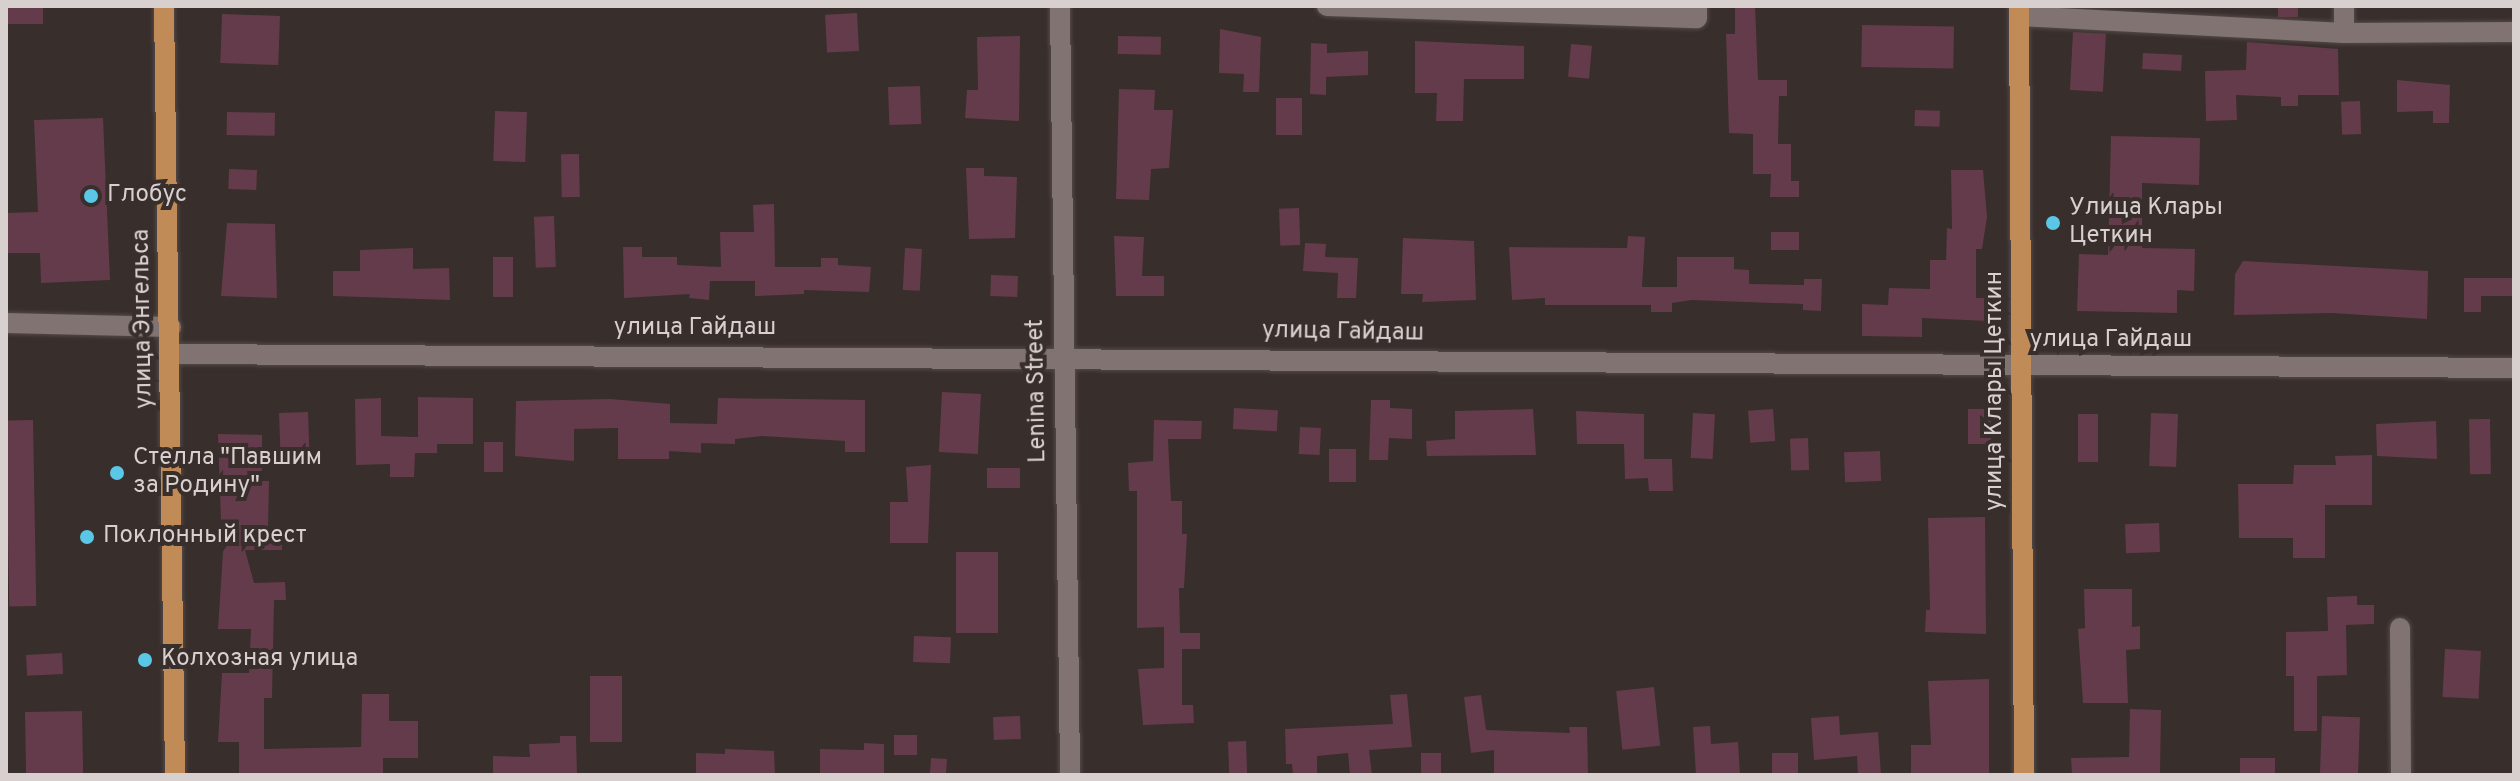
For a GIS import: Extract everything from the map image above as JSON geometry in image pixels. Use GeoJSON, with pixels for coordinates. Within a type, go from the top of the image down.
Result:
{"type":"FeatureCollection","features":[{"type":"Feature","properties":{"kind":"main road","name":"улица Энгельса"},"geometry":{"type":"LineString","coordinates":[[164,6],[172,354],[175,775]]}},
{"type":"Feature","properties":{"kind":"main road","name":"улица Клары Цеткин"},"geometry":{"type":"LineString","coordinates":[[2020,11],[2024,775]]}},
{"type":"Feature","properties":{"kind":"street","name":"Lenina Street"},"geometry":{"type":"LineString","coordinates":[[1060,6],[1070,775]]}},
{"type":"Feature","properties":{"kind":"street"},"geometry":{"type":"LineString","coordinates":[[1327,6],[1697,18],[1697,6]]}},
{"type":"Feature","properties":{"kind":"street"},"geometry":{"type":"LineString","coordinates":[[2344,6],[2344,33]]}},
{"type":"Feature","properties":{"kind":"street"},"geometry":{"type":"LineString","coordinates":[[2020,11],[2344,33],[2514,32]]}},
{"type":"Feature","properties":{"kind":"street"},"geometry":{"type":"LineString","coordinates":[[6,323],[171,327]]}},
{"type":"Feature","properties":{"kind":"street","name":"улица Гайдаш"},"geometry":{"type":"LineString","coordinates":[[172,354],[1064,356],[2514,368]]}},
{"type":"Feature","properties":{"kind":"street"},"geometry":{"type":"LineString","coordinates":[[2400,628],[2401,775]]}},
{"type":"Feature","properties":{"kind":"building"},"geometry":{"type":"Polygon","coordinates":[[[6,6],[43,6],[43,24],[6,24],[6,6]]]}},
{"type":"Feature","properties":{"kind":"building"},"geometry":{"type":"Polygon","coordinates":[[[1735,6],[1755,6],[1758,80],[1787,80],[1787,96],[1779,96],[1778,144],[1791,144],[1791,181],[1799,181],[1799,197],[1770,197],[1771,174],[1753,174],[1753,134],[1729,133],[1726,34],[1735,34],[1735,6]]]}},
{"type":"Feature","properties":{"kind":"building"},"geometry":{"type":"Polygon","coordinates":[[[2278,6],[2298,6],[2298,17],[2278,17],[2278,6]]]}},
{"type":"Feature","properties":{"kind":"building"},"geometry":{"type":"Polygon","coordinates":[[[857,13],[859,51],[827,53],[825,15],[857,13]]]}},
{"type":"Feature","properties":{"kind":"building"},"geometry":{"type":"Polygon","coordinates":[[[222,14],[280,16],[278,65],[220,63],[222,14]]]}},
{"type":"Feature","properties":{"kind":"building"},"geometry":{"type":"Polygon","coordinates":[[[1862,25],[1954,27],[1953,69],[1861,67],[1862,25]]]}},
{"type":"Feature","properties":{"kind":"building"},"geometry":{"type":"Polygon","coordinates":[[[1220,29],[1261,37],[1259,92],[1243,92],[1244,74],[1219,73],[1220,29]]]}},
{"type":"Feature","properties":{"kind":"building"},"geometry":{"type":"Polygon","coordinates":[[[2073,32],[2106,34],[2103,92],[2070,90],[2073,32]]]}},
{"type":"Feature","properties":{"kind":"building"},"geometry":{"type":"Polygon","coordinates":[[[1020,36],[1019,121],[965,118],[967,90],[978,90],[977,37],[1020,36]]]}},
{"type":"Feature","properties":{"kind":"building"},"geometry":{"type":"Polygon","coordinates":[[[1118,36],[1161,37],[1161,55],[1118,54],[1118,36]]]}},
{"type":"Feature","properties":{"kind":"building"},"geometry":{"type":"Polygon","coordinates":[[[1415,41],[1524,46],[1524,79],[1464,79],[1463,121],[1436,121],[1437,93],[1415,93],[1415,41]]]}},
{"type":"Feature","properties":{"kind":"building"},"geometry":{"type":"Polygon","coordinates":[[[2247,42],[2338,49],[2339,95],[2298,95],[2298,106],[2281,106],[2281,97],[2236,95],[2237,120],[2206,121],[2205,71],[2246,70],[2247,42]]]}},
{"type":"Feature","properties":{"kind":"building"},"geometry":{"type":"Polygon","coordinates":[[[1311,43],[1327,44],[1327,53],[1368,51],[1368,75],[1326,77],[1326,95],[1310,94],[1311,43]]]}},
{"type":"Feature","properties":{"kind":"building"},"geometry":{"type":"Polygon","coordinates":[[[1571,44],[1592,46],[1589,79],[1568,77],[1571,44]]]}},
{"type":"Feature","properties":{"kind":"building"},"geometry":{"type":"Polygon","coordinates":[[[2143,53],[2182,55],[2181,71],[2142,69],[2143,53]]]}},
{"type":"Feature","properties":{"kind":"building"},"geometry":{"type":"Polygon","coordinates":[[[2397,80],[2450,85],[2449,123],[2433,123],[2433,111],[2397,112],[2397,80]]]}},
{"type":"Feature","properties":{"kind":"building"},"geometry":{"type":"Polygon","coordinates":[[[920,86],[921,124],[889,125],[888,87],[920,86]]]}},
{"type":"Feature","properties":{"kind":"building"},"geometry":{"type":"Polygon","coordinates":[[[1119,89],[1155,90],[1154,110],[1173,110],[1169,168],[1151,169],[1149,200],[1116,199],[1119,89]]]}},
{"type":"Feature","properties":{"kind":"building"},"geometry":{"type":"Polygon","coordinates":[[[1276,98],[1302,98],[1302,135],[1276,135],[1276,98]]]}},
{"type":"Feature","properties":{"kind":"building"},"geometry":{"type":"Polygon","coordinates":[[[2360,101],[2361,134],[2342,135],[2341,102],[2360,101]]]}},
{"type":"Feature","properties":{"kind":"building"},"geometry":{"type":"Polygon","coordinates":[[[1915,110],[1940,111],[1939,127],[1914,126],[1915,110]]]}},
{"type":"Feature","properties":{"kind":"building"},"geometry":{"type":"Polygon","coordinates":[[[495,111],[527,112],[525,162],[493,161],[495,111]]]}},
{"type":"Feature","properties":{"kind":"building"},"geometry":{"type":"Polygon","coordinates":[[[227,112],[275,113],[275,136],[227,135],[227,112]]]}},
{"type":"Feature","properties":{"kind":"building"},"geometry":{"type":"Polygon","coordinates":[[[103,118],[110,280],[41,283],[40,253],[6,253],[6,213],[38,212],[34,120],[103,118]]]}},
{"type":"Feature","properties":{"kind":"building"},"geometry":{"type":"Polygon","coordinates":[[[2111,136],[2200,138],[2199,185],[2142,183],[2142,248],[2195,249],[2194,291],[2177,290],[2177,313],[2077,311],[2079,254],[2108,255],[2111,136]]]}},
{"type":"Feature","properties":{"kind":"building"},"geometry":{"type":"Polygon","coordinates":[[[561,154],[579,154],[580,197],[562,197],[561,154]]]}},
{"type":"Feature","properties":{"kind":"building"},"geometry":{"type":"Polygon","coordinates":[[[966,168],[984,168],[984,176],[1017,177],[1015,238],[969,239],[966,168]]]}},
{"type":"Feature","properties":{"kind":"building"},"geometry":{"type":"Polygon","coordinates":[[[229,169],[257,170],[256,190],[228,189],[229,169]]]}},
{"type":"Feature","properties":{"kind":"building"},"geometry":{"type":"Polygon","coordinates":[[[1951,170],[1983,170],[1987,217],[1982,249],[1976,249],[1976,298],[1989,298],[1988,321],[1922,318],[1922,337],[1862,336],[1862,304],[1888,305],[1889,288],[1930,289],[1930,260],[1946,260],[1947,228],[1952,229],[1951,170]]]}},
{"type":"Feature","properties":{"kind":"building"},"geometry":{"type":"Polygon","coordinates":[[[774,204],[775,267],[821,267],[821,258],[838,258],[838,265],[871,267],[869,292],[804,290],[804,294],[755,296],[755,281],[710,281],[709,300],[689,298],[690,294],[624,298],[623,247],[642,247],[642,257],[677,257],[677,265],[721,267],[720,232],[754,232],[753,205],[774,204]]]}},
{"type":"Feature","properties":{"kind":"building"},"geometry":{"type":"Polygon","coordinates":[[[1299,208],[1300,245],[1280,246],[1279,209],[1299,208]]]}},
{"type":"Feature","properties":{"kind":"building"},"geometry":{"type":"Polygon","coordinates":[[[554,216],[556,267],[536,268],[534,217],[554,216]]]}},
{"type":"Feature","properties":{"kind":"building"},"geometry":{"type":"Polygon","coordinates":[[[227,223],[275,224],[277,298],[221,296],[227,223]]]}},
{"type":"Feature","properties":{"kind":"building"},"geometry":{"type":"Polygon","coordinates":[[[1771,232],[1799,232],[1799,250],[1771,250],[1771,232]]]}},
{"type":"Feature","properties":{"kind":"building"},"geometry":{"type":"Polygon","coordinates":[[[1114,236],[1144,237],[1142,276],[1164,276],[1164,296],[1116,296],[1114,236]]]}},
{"type":"Feature","properties":{"kind":"building"},"geometry":{"type":"Polygon","coordinates":[[[1628,236],[1645,237],[1642,287],[1677,287],[1677,257],[1734,257],[1734,269],[1749,270],[1749,284],[1804,285],[1804,279],[1822,279],[1821,311],[1803,310],[1803,304],[1692,300],[1672,303],[1672,312],[1651,312],[1651,305],[1545,305],[1545,298],[1512,300],[1509,247],[1627,248],[1628,236]]]}},
{"type":"Feature","properties":{"kind":"building"},"geometry":{"type":"Polygon","coordinates":[[[1403,238],[1474,241],[1476,300],[1422,302],[1423,294],[1401,294],[1403,238]]]}},
{"type":"Feature","properties":{"kind":"building"},"geometry":{"type":"Polygon","coordinates":[[[1305,243],[1326,244],[1325,257],[1358,258],[1356,298],[1337,298],[1338,273],[1303,271],[1305,243]]]}},
{"type":"Feature","properties":{"kind":"building"},"geometry":{"type":"Polygon","coordinates":[[[413,248],[413,269],[449,268],[450,300],[333,296],[333,271],[360,271],[360,250],[413,248]]]}},
{"type":"Feature","properties":{"kind":"building"},"geometry":{"type":"Polygon","coordinates":[[[905,248],[922,249],[920,291],[903,290],[905,248]]]}},
{"type":"Feature","properties":{"kind":"building"},"geometry":{"type":"Polygon","coordinates":[[[493,257],[513,257],[513,297],[493,297],[493,257]]]}},
{"type":"Feature","properties":{"kind":"building"},"geometry":{"type":"Polygon","coordinates":[[[2243,261],[2428,271],[2427,319],[2332,313],[2234,315],[2235,274],[2243,261]]]}},
{"type":"Feature","properties":{"kind":"building"},"geometry":{"type":"Polygon","coordinates":[[[991,275],[1018,276],[1017,297],[990,296],[991,275]]]}},
{"type":"Feature","properties":{"kind":"building"},"geometry":{"type":"Polygon","coordinates":[[[2464,278],[2514,278],[2514,296],[2481,296],[2481,312],[2464,312],[2464,278]]]}},
{"type":"Feature","properties":{"kind":"building"},"geometry":{"type":"Polygon","coordinates":[[[942,392],[981,394],[978,454],[939,452],[942,392]]]}},
{"type":"Feature","properties":{"kind":"building"},"geometry":{"type":"Polygon","coordinates":[[[418,397],[473,398],[473,444],[437,444],[437,453],[415,453],[414,477],[390,477],[390,464],[356,465],[355,399],[381,398],[381,436],[418,437],[418,397]]]}},
{"type":"Feature","properties":{"kind":"building"},"geometry":{"type":"Polygon","coordinates":[[[718,398],[865,400],[865,452],[845,452],[845,441],[762,436],[735,439],[735,444],[701,443],[701,453],[669,451],[669,459],[618,459],[618,428],[574,429],[574,461],[515,456],[516,401],[610,399],[670,404],[670,423],[717,424],[718,398]]]}},
{"type":"Feature","properties":{"kind":"building"},"geometry":{"type":"Polygon","coordinates":[[[1371,400],[1390,400],[1390,408],[1412,409],[1412,439],[1389,438],[1388,460],[1369,460],[1371,400]]]}},
{"type":"Feature","properties":{"kind":"building"},"geometry":{"type":"Polygon","coordinates":[[[1234,408],[1278,410],[1277,431],[1233,429],[1234,408]]]}},
{"type":"Feature","properties":{"kind":"building"},"geometry":{"type":"Polygon","coordinates":[[[1533,409],[1536,455],[1427,456],[1426,441],[1455,439],[1455,411],[1533,409]]]}},
{"type":"Feature","properties":{"kind":"building"},"geometry":{"type":"Polygon","coordinates":[[[1773,409],[1775,441],[1750,443],[1748,411],[1773,409]]]}},
{"type":"Feature","properties":{"kind":"building"},"geometry":{"type":"Polygon","coordinates":[[[1968,409],[1991,409],[1991,444],[1968,444],[1968,409]]]}},
{"type":"Feature","properties":{"kind":"building"},"geometry":{"type":"Polygon","coordinates":[[[1576,411],[1644,414],[1644,459],[1672,459],[1673,491],[1649,491],[1648,478],[1625,479],[1624,444],[1577,444],[1576,411]]]}},
{"type":"Feature","properties":{"kind":"building"},"geometry":{"type":"Polygon","coordinates":[[[308,412],[309,447],[280,448],[279,413],[308,412]]]}},
{"type":"Feature","properties":{"kind":"building"},"geometry":{"type":"Polygon","coordinates":[[[1693,413],[1715,414],[1713,459],[1691,458],[1693,413]]]}},
{"type":"Feature","properties":{"kind":"building"},"geometry":{"type":"Polygon","coordinates":[[[2151,413],[2178,414],[2176,467],[2149,466],[2151,413]]]}},
{"type":"Feature","properties":{"kind":"building"},"geometry":{"type":"Polygon","coordinates":[[[2078,414],[2098,414],[2098,462],[2078,462],[2078,414]]]}},
{"type":"Feature","properties":{"kind":"building"},"geometry":{"type":"Polygon","coordinates":[[[2469,419],[2490,419],[2491,474],[2470,474],[2469,419]]]}},
{"type":"Feature","properties":{"kind":"building"},"geometry":{"type":"Polygon","coordinates":[[[6,420],[33,420],[36,606],[9,606],[6,420]]]}},
{"type":"Feature","properties":{"kind":"building"},"geometry":{"type":"Polygon","coordinates":[[[1154,420],[1202,421],[1201,439],[1168,439],[1171,501],[1182,501],[1182,534],[1187,534],[1184,588],[1179,588],[1180,633],[1200,633],[1200,649],[1182,649],[1182,705],[1193,705],[1194,723],[1143,725],[1138,669],[1164,668],[1164,627],[1137,628],[1137,491],[1129,491],[1128,463],[1153,461],[1154,420]]]}},
{"type":"Feature","properties":{"kind":"building"},"geometry":{"type":"Polygon","coordinates":[[[2436,421],[2437,459],[2377,456],[2376,424],[2436,421]]]}},
{"type":"Feature","properties":{"kind":"building"},"geometry":{"type":"Polygon","coordinates":[[[1300,427],[1321,428],[1320,455],[1299,454],[1300,427]]]}},
{"type":"Feature","properties":{"kind":"building"},"geometry":{"type":"Polygon","coordinates":[[[218,434],[262,435],[262,481],[269,481],[268,529],[282,529],[282,550],[245,550],[254,583],[285,582],[286,600],[274,600],[272,698],[264,698],[264,749],[361,747],[362,694],[389,694],[389,721],[418,721],[418,758],[383,758],[383,775],[239,775],[239,742],[218,742],[222,673],[249,673],[251,629],[218,629],[225,521],[221,521],[218,434]]]}},
{"type":"Feature","properties":{"kind":"building"},"geometry":{"type":"Polygon","coordinates":[[[1808,438],[1809,470],[1791,471],[1790,439],[1808,438]]]}},
{"type":"Feature","properties":{"kind":"building"},"geometry":{"type":"Polygon","coordinates":[[[484,442],[503,442],[503,472],[484,472],[484,442]]]}},
{"type":"Feature","properties":{"kind":"building"},"geometry":{"type":"Polygon","coordinates":[[[1329,449],[1356,449],[1356,482],[1329,482],[1329,449]]]}},
{"type":"Feature","properties":{"kind":"building"},"geometry":{"type":"Polygon","coordinates":[[[1880,451],[1881,481],[1845,482],[1844,452],[1880,451]]]}},
{"type":"Feature","properties":{"kind":"building"},"geometry":{"type":"Polygon","coordinates":[[[2372,455],[2372,505],[2325,505],[2325,558],[2293,558],[2293,538],[2239,538],[2238,484],[2293,484],[2294,465],[2336,465],[2335,456],[2372,455]]]}},
{"type":"Feature","properties":{"kind":"building"},"geometry":{"type":"Polygon","coordinates":[[[931,465],[928,543],[890,543],[890,502],[908,502],[906,467],[931,465]]]}},
{"type":"Feature","properties":{"kind":"building"},"geometry":{"type":"Polygon","coordinates":[[[987,468],[1020,468],[1020,488],[987,488],[987,468]]]}},
{"type":"Feature","properties":{"kind":"building"},"geometry":{"type":"Polygon","coordinates":[[[1985,517],[1986,634],[1925,632],[1926,610],[1930,610],[1928,518],[1985,517]]]}},
{"type":"Feature","properties":{"kind":"building"},"geometry":{"type":"Polygon","coordinates":[[[2159,523],[2160,552],[2126,553],[2125,524],[2159,523]]]}},
{"type":"Feature","properties":{"kind":"building"},"geometry":{"type":"Polygon","coordinates":[[[956,552],[998,552],[998,633],[956,633],[956,552]]]}},
{"type":"Feature","properties":{"kind":"building"},"geometry":{"type":"Polygon","coordinates":[[[2084,589],[2132,589],[2132,627],[2140,626],[2140,649],[2126,650],[2128,703],[2083,703],[2078,629],[2085,628],[2084,589]]]}},
{"type":"Feature","properties":{"kind":"building"},"geometry":{"type":"Polygon","coordinates":[[[2357,596],[2357,605],[2374,605],[2374,624],[2346,625],[2347,675],[2317,676],[2317,731],[2294,731],[2294,676],[2286,676],[2286,632],[2328,631],[2327,597],[2357,596]]]}},
{"type":"Feature","properties":{"kind":"building"},"geometry":{"type":"Polygon","coordinates":[[[914,636],[951,637],[950,663],[913,662],[914,636]]]}},
{"type":"Feature","properties":{"kind":"building"},"geometry":{"type":"Polygon","coordinates":[[[2445,649],[2481,651],[2478,699],[2442,697],[2445,649]]]}},
{"type":"Feature","properties":{"kind":"building"},"geometry":{"type":"Polygon","coordinates":[[[62,653],[63,674],[27,676],[26,655],[62,653]]]}},
{"type":"Feature","properties":{"kind":"building"},"geometry":{"type":"Polygon","coordinates":[[[590,676],[622,676],[622,742],[590,742],[590,676]]]}},
{"type":"Feature","properties":{"kind":"building"},"geometry":{"type":"Polygon","coordinates":[[[1989,679],[1989,775],[1911,774],[1911,745],[1931,745],[1928,681],[1989,679]]]}},
{"type":"Feature","properties":{"kind":"building"},"geometry":{"type":"Polygon","coordinates":[[[1654,687],[1660,746],[1622,750],[1616,691],[1654,687]]]}},
{"type":"Feature","properties":{"kind":"building"},"geometry":{"type":"Polygon","coordinates":[[[1407,694],[1412,747],[1369,750],[1372,775],[1350,775],[1348,753],[1317,756],[1317,775],[1293,775],[1292,764],[1286,764],[1285,729],[1393,724],[1390,695],[1407,694]]]}},
{"type":"Feature","properties":{"kind":"building"},"geometry":{"type":"Polygon","coordinates":[[[1481,695],[1486,730],[1570,733],[1569,727],[1587,727],[1588,775],[1494,775],[1494,750],[1471,753],[1464,697],[1481,695]]]}},
{"type":"Feature","properties":{"kind":"building"},"geometry":{"type":"Polygon","coordinates":[[[2130,709],[2161,710],[2160,775],[2072,775],[2071,758],[2129,757],[2130,709]]]}},
{"type":"Feature","properties":{"kind":"building"},"geometry":{"type":"Polygon","coordinates":[[[82,711],[83,775],[26,775],[25,712],[82,711]]]}},
{"type":"Feature","properties":{"kind":"building"},"geometry":{"type":"Polygon","coordinates":[[[1020,716],[1021,739],[994,740],[993,717],[1020,716]]]}},
{"type":"Feature","properties":{"kind":"building"},"geometry":{"type":"Polygon","coordinates":[[[1839,716],[1840,735],[1878,732],[1881,775],[1858,775],[1857,756],[1814,760],[1811,718],[1839,716]]]}},
{"type":"Feature","properties":{"kind":"building"},"geometry":{"type":"Polygon","coordinates":[[[2322,716],[2360,717],[2358,775],[2320,775],[2322,716]]]}},
{"type":"Feature","properties":{"kind":"building"},"geometry":{"type":"Polygon","coordinates":[[[1710,726],[1711,744],[1738,742],[1740,775],[1696,775],[1693,727],[1710,726]]]}},
{"type":"Feature","properties":{"kind":"building"},"geometry":{"type":"Polygon","coordinates":[[[894,735],[917,735],[917,755],[894,755],[894,735]]]}},
{"type":"Feature","properties":{"kind":"building"},"geometry":{"type":"Polygon","coordinates":[[[560,736],[576,736],[577,775],[493,775],[493,756],[530,757],[529,744],[560,743],[560,736]]]}},
{"type":"Feature","properties":{"kind":"building"},"geometry":{"type":"Polygon","coordinates":[[[1246,741],[1247,775],[1229,775],[1228,742],[1246,741]]]}},
{"type":"Feature","properties":{"kind":"building"},"geometry":{"type":"Polygon","coordinates":[[[864,743],[884,744],[884,775],[820,775],[820,749],[864,750],[864,743]]]}},
{"type":"Feature","properties":{"kind":"building"},"geometry":{"type":"Polygon","coordinates":[[[725,749],[774,751],[775,775],[696,775],[696,753],[725,754],[725,749]]]}},
{"type":"Feature","properties":{"kind":"building"},"geometry":{"type":"Polygon","coordinates":[[[1421,753],[1441,753],[1441,775],[1421,775],[1421,753]]]}},
{"type":"Feature","properties":{"kind":"building"},"geometry":{"type":"Polygon","coordinates":[[[1772,753],[1798,753],[1798,775],[1772,775],[1772,753]]]}},
{"type":"Feature","properties":{"kind":"building"},"geometry":{"type":"Polygon","coordinates":[[[931,758],[947,759],[946,775],[930,775],[931,758]]]}},
{"type":"Feature","properties":{"kind":"building"},"geometry":{"type":"Polygon","coordinates":[[[2240,758],[2275,758],[2275,775],[2240,775],[2240,758]]]}},
{"type":"Feature","properties":{"kind":"place","name":"Глобус"},"geometry":{"type":"Point","coordinates":[91,196]}},
{"type":"Feature","properties":{"kind":"place","name":"Улица Клары Цеткин"},"geometry":{"type":"Point","coordinates":[2053,223]}},
{"type":"Feature","properties":{"kind":"place","name":"Стелла \"Павшим за Родину\""},"geometry":{"type":"Point","coordinates":[117,473]}},
{"type":"Feature","properties":{"kind":"place","name":"Поклонный крест"},"geometry":{"type":"Point","coordinates":[87,537]}},
{"type":"Feature","properties":{"kind":"place","name":"Колхозная улица"},"geometry":{"type":"Point","coordinates":[145,660]}}]}
